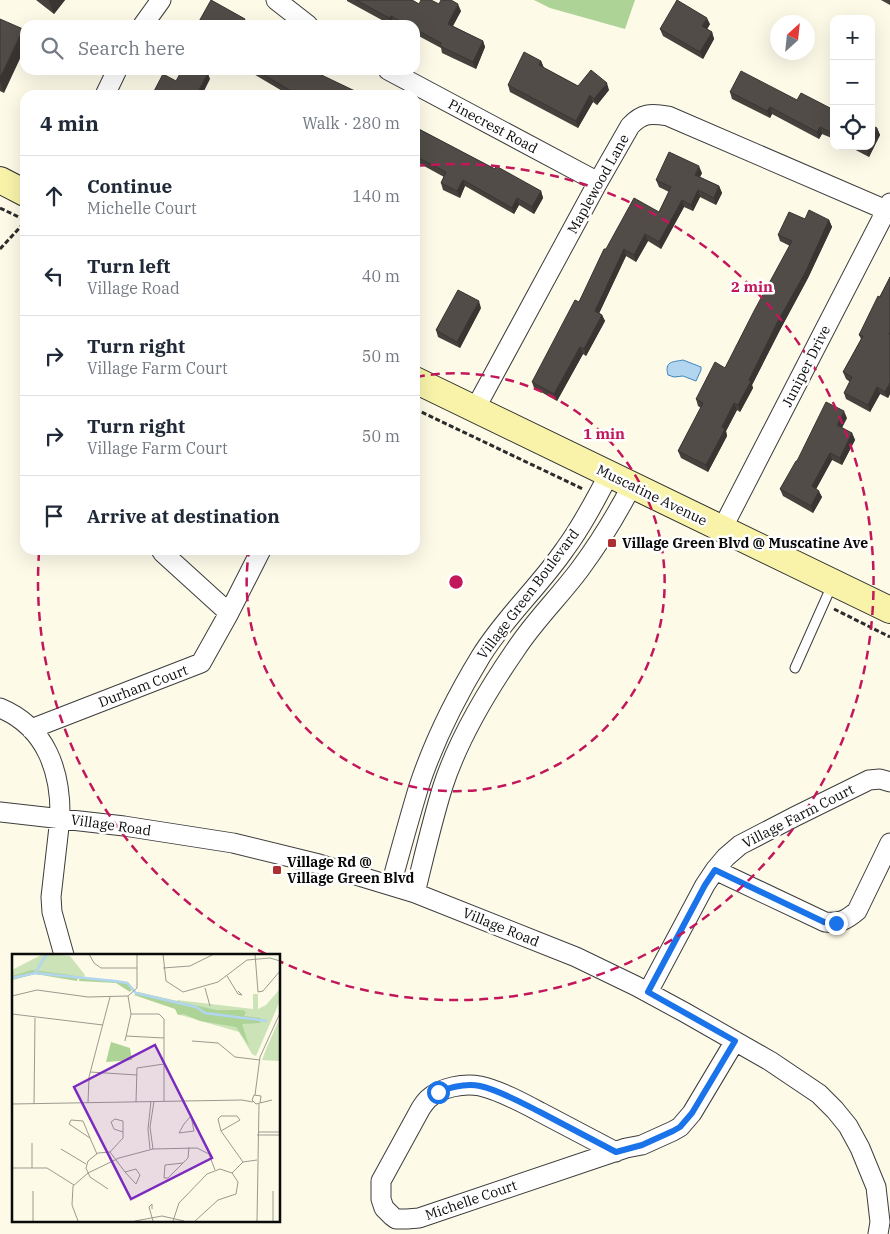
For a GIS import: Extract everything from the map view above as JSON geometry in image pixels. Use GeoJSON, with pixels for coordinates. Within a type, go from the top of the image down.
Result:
{"type":"FeatureCollection","features":[{"type":"Feature","properties":{"kind":"main road"},"geometry":{"type":"LineString","coordinates":[[0,180],[20,190]]}},
{"type":"Feature","properties":{"kind":"main road","name":"Muscatine Avenue"},"geometry":{"type":"LineString","coordinates":[[420,382],[475,409],[603,485],[632,485],[722,529],[828,593],[890,610]]}},
{"type":"Feature","properties":{"kind":"street"},"geometry":{"type":"LineString","coordinates":[[147,20],[161,0]]}},
{"type":"Feature","properties":{"kind":"street"},"geometry":{"type":"LineString","coordinates":[[276,0],[302,20]]}},
{"type":"Feature","properties":{"kind":"street"},"geometry":{"type":"LineString","coordinates":[[107,90],[115,75]]}},
{"type":"Feature","properties":{"kind":"street","name":"Pinecrest Road"},"geometry":{"type":"LineString","coordinates":[[397,75],[598,182]]}},
{"type":"Feature","properties":{"kind":"street","name":"Maplewood Lane"},"geometry":{"type":"LineString","coordinates":[[475,409],[630,126],[637,119],[647,114],[668,116],[888,206]]}},
{"type":"Feature","properties":{"kind":"street","name":"Juniper Drive"},"geometry":{"type":"LineString","coordinates":[[722,529],[888,206]]}},
{"type":"Feature","properties":{"kind":"street","name":"Village Green Boulevard"},"geometry":{"type":"LineString","coordinates":[[391,885],[419,786],[435,744],[456,699],[481,655],[506,620],[565,549],[603,485]]}},
{"type":"Feature","properties":{"kind":"street","name":"Village Green Boulevard"},"geometry":{"type":"LineString","coordinates":[[415,893],[444,785],[460,745],[488,692],[517,647],[580,569],[610,525],[632,485]]}},
{"type":"Feature","properties":{"kind":"street"},"geometry":{"type":"LineString","coordinates":[[164,555],[229,613]]}},
{"type":"Feature","properties":{"kind":"street","name":"Durham Court"},"geometry":{"type":"LineString","coordinates":[[31,729],[202,663],[258,555]]}},
{"type":"Feature","properties":{"kind":"street"},"geometry":{"type":"LineString","coordinates":[[0,708],[19,718],[31,729],[42,742],[53,764],[59,790],[60,818],[51,897],[52,912],[64,954]]}},
{"type":"Feature","properties":{"kind":"street","name":"Village Farm Court"},"geometry":{"type":"LineString","coordinates":[[648,992],[705,885],[726,857],[740,846],[869,780],[880,779],[890,782]]}},
{"type":"Feature","properties":{"kind":"street","name":"Village Road"},"geometry":{"type":"LineString","coordinates":[[0,812],[124,826],[232,843],[319,864],[415,893],[576,957],[648,992],[735,1041],[770,1061],[819,1094],[848,1126],[860,1148],[876,1187],[880,1222],[878,1234]]}},
{"type":"Feature","properties":{"kind":"street"},"geometry":{"type":"LineString","coordinates":[[715,870],[824,922],[836,923],[848,919],[857,911],[890,843]]}},
{"type":"Feature","properties":{"kind":"street","name":"Michelle Court"},"geometry":{"type":"LineString","coordinates":[[616,1152],[502,1094],[480,1086],[465,1085],[450,1088],[438,1092],[429,1098],[421,1108],[380,1181],[381,1199],[384,1208],[396,1219],[420,1218],[642,1145],[680,1127],[692,1113],[735,1041]]}},
{"type":"Feature","properties":{"kind":"lane"},"geometry":{"type":"LineString","coordinates":[[795,668],[828,593]]}},
{"type":"Feature","properties":{"kind":"path"},"geometry":{"type":"LineString","coordinates":[[0,208],[20,218]]}},
{"type":"Feature","properties":{"kind":"path"},"geometry":{"type":"LineString","coordinates":[[0,249],[20,227]]}},
{"type":"Feature","properties":{"kind":"path"},"geometry":{"type":"LineString","coordinates":[[420,411],[603,485]]}},
{"type":"Feature","properties":{"kind":"path"},"geometry":{"type":"LineString","coordinates":[[828,593],[890,637]]}},
{"type":"Feature","properties":{"kind":"green space"},"geometry":{"type":"Polygon","coordinates":[[[534,0],[635,0],[625,29],[550,8],[534,0]]]}},
{"type":"Feature","properties":{"kind":"water"},"geometry":{"type":"Polygon","coordinates":[[[683,360],[701,367],[696,381],[683,376],[674,377],[668,375],[667,367],[670,363],[683,360]]]}},
{"type":"Feature","properties":{"kind":"building"},"geometry":{"type":"Polygon","coordinates":[[[211,0],[245,19],[244,20],[200,20],[211,0]]]}},
{"type":"Feature","properties":{"kind":"building"},"geometry":{"type":"Polygon","coordinates":[[[356,0],[412,0],[419,4],[421,0],[431,0],[439,4],[441,0],[451,0],[458,4],[448,24],[483,41],[473,62],[440,46],[441,43],[420,32],[420,20],[399,20],[391,16],[389,18],[356,0]]]}},
{"type":"Feature","properties":{"kind":"building"},"geometry":{"type":"Polygon","coordinates":[[[677,0],[707,18],[702,26],[712,32],[700,52],[660,29],[677,0]]]}},
{"type":"Feature","properties":{"kind":"building"},"geometry":{"type":"Polygon","coordinates":[[[0,19],[20,28],[20,35],[0,78],[0,19]]]}},
{"type":"Feature","properties":{"kind":"building"},"geometry":{"type":"Polygon","coordinates":[[[524,52],[541,61],[539,65],[578,86],[591,70],[607,83],[594,99],[590,95],[576,121],[508,85],[524,52]]]}},
{"type":"Feature","properties":{"kind":"building"},"geometry":{"type":"Polygon","coordinates":[[[741,71],[797,100],[801,93],[830,108],[830,132],[820,127],[817,132],[770,107],[767,111],[730,92],[741,71]]]}},
{"type":"Feature","properties":{"kind":"building"},"geometry":{"type":"Polygon","coordinates":[[[162,75],[176,81],[179,75],[207,75],[199,90],[155,90],[162,75]]]}},
{"type":"Feature","properties":{"kind":"building"},"geometry":{"type":"Polygon","coordinates":[[[264,75],[321,75],[353,90],[289,90],[264,75]]]}},
{"type":"Feature","properties":{"kind":"building"},"geometry":{"type":"Polygon","coordinates":[[[420,130],[495,169],[496,166],[541,191],[532,207],[517,198],[512,208],[463,180],[457,191],[441,183],[446,172],[420,159],[420,130]]]}},
{"type":"Feature","properties":{"kind":"building"},"geometry":{"type":"Polygon","coordinates":[[[669,152],[699,166],[695,175],[719,186],[714,198],[698,190],[691,205],[682,200],[659,242],[645,234],[634,255],[624,249],[595,311],[602,315],[584,349],[580,347],[554,394],[532,382],[575,300],[579,302],[604,249],[606,249],[634,198],[659,212],[671,187],[656,180],[669,152]]]}},
{"type":"Feature","properties":{"kind":"building"},"geometry":{"type":"Polygon","coordinates":[[[809,210],[829,220],[806,271],[777,323],[749,380],[751,381],[738,405],[734,403],[722,427],[725,429],[706,465],[678,451],[703,403],[696,399],[715,362],[725,368],[792,241],[778,235],[789,212],[805,219],[809,210]]]}},
{"type":"Feature","properties":{"kind":"building"},"geometry":{"type":"Polygon","coordinates":[[[890,277],[890,383],[885,392],[877,387],[868,405],[844,393],[852,377],[843,372],[863,336],[859,335],[878,296],[880,297],[890,277]]]}},
{"type":"Feature","properties":{"kind":"building"},"geometry":{"type":"Polygon","coordinates":[[[458,290],[479,301],[457,342],[436,330],[458,290]]]}},
{"type":"Feature","properties":{"kind":"building"},"geometry":{"type":"Polygon","coordinates":[[[826,402],[844,411],[837,425],[852,433],[840,458],[830,453],[812,486],[819,491],[811,506],[780,489],[797,461],[826,402]]]}},
{"type":"Feature","properties":{"kind":"place","name":"Village Green Blvd @ Muscatine Ave"},"geometry":{"type":"Point","coordinates":[612,543]}},
{"type":"Feature","properties":{"kind":"place","name":"Village Rd @ Village Green Blvd"},"geometry":{"type":"Point","coordinates":[277,870]}},
{"type":"Feature","properties":{"kind":"route"},"geometry":{"type":"LineString","coordinates":[[438,1092],[465,1085],[480,1086],[527,1106],[616,1152],[642,1145],[680,1127],[692,1113],[735,1041],[648,992],[705,885],[715,870],[824,922],[836,923]]}}]}
